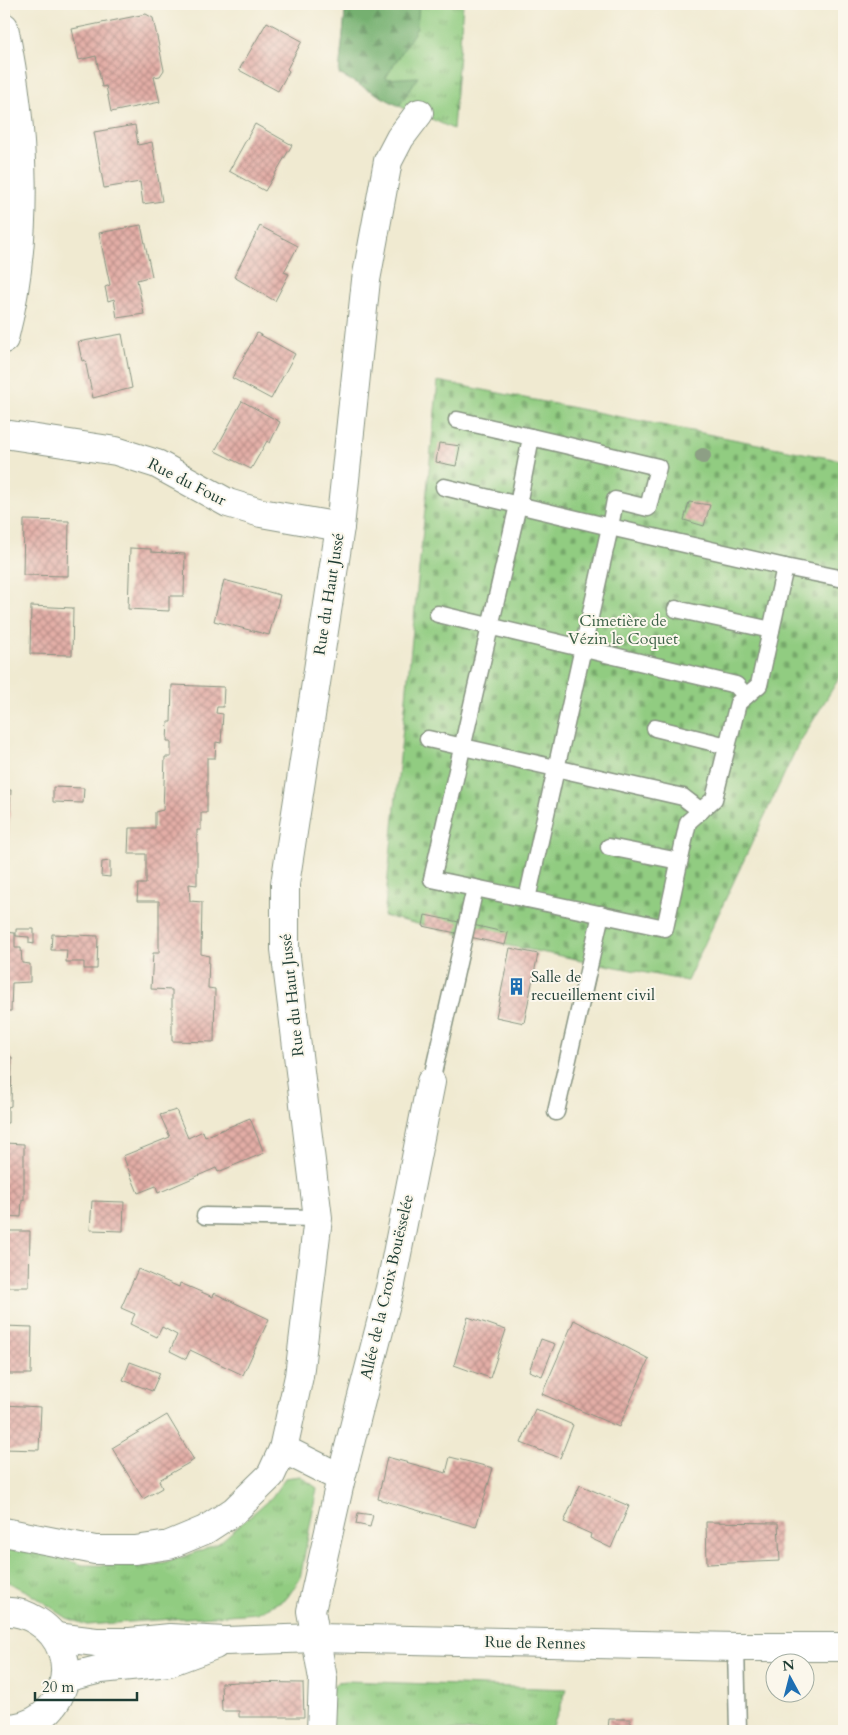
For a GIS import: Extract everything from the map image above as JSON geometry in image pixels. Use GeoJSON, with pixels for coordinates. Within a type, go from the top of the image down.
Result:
{"type":"FeatureCollection","features":[{"type":"Feature","properties":{"kind":"street"},"geometry":{"type":"LineString","coordinates":[[4,27],[12,67],[18,115],[21,163],[21,218],[12,308],[4,339]]}},
{"type":"Feature","properties":{"kind":"street","name":"Rue du Haut Jussé"},"geometry":{"type":"LineString","coordinates":[[4,1532],[95,1550],[135,1550],[169,1544],[205,1530],[234,1511],[271,1474],[283,1449],[299,1376],[318,1218],[285,949],[285,884],[340,527],[366,280],[388,161],[400,138],[419,113]]}},
{"type":"Feature","properties":{"kind":"street","name":"Rue du Four"},"geometry":{"type":"LineString","coordinates":[[4,434],[116,451],[157,464],[228,503],[262,513],[340,527]]}},
{"type":"Feature","properties":{"kind":"street","name":"Allée de la Croix Bouësselée"},"geometry":{"type":"LineString","coordinates":[[321,1731],[324,1679],[311,1612],[341,1478],[391,1284],[431,1082]]}},
{"type":"Feature","properties":{"kind":"street"},"geometry":{"type":"LineString","coordinates":[[283,1449],[341,1478]]}},
{"type":"Feature","properties":{"kind":"street"},"geometry":{"type":"LineString","coordinates":[[4,1612],[29,1616],[46,1626],[56,1637],[65,1660],[65,1678],[61,1694],[52,1708],[40,1719],[18,1729]]}},
{"type":"Feature","properties":{"kind":"street","name":"Rue de Rennes"},"geometry":{"type":"LineString","coordinates":[[56,1637],[96,1642],[130,1642],[170,1638],[225,1641],[317,1638],[736,1647],[844,1647]]}},
{"type":"Feature","properties":{"kind":"street","name":"Rue de Rennes"},"geometry":{"type":"LineString","coordinates":[[65,1678],[101,1669],[169,1662],[225,1641]]}},
{"type":"Feature","properties":{"kind":"lane"},"geometry":{"type":"LineString","coordinates":[[457,420],[658,467],[648,508],[616,500],[527,899]]}},
{"type":"Feature","properties":{"kind":"lane"},"geometry":{"type":"LineString","coordinates":[[531,437],[518,505],[432,879],[665,928],[688,822],[714,799],[738,703],[759,685],[785,567]]}},
{"type":"Feature","properties":{"kind":"lane"},"geometry":{"type":"LineString","coordinates":[[444,487],[610,527],[844,579]]}},
{"type":"Feature","properties":{"kind":"lane"},"geometry":{"type":"LineString","coordinates":[[676,609],[771,630]]}},
{"type":"Feature","properties":{"kind":"lane"},"geometry":{"type":"LineString","coordinates":[[438,614],[490,628],[736,685],[746,696]]}},
{"type":"Feature","properties":{"kind":"lane"},"geometry":{"type":"LineString","coordinates":[[655,728],[727,746]]}},
{"type":"Feature","properties":{"kind":"lane"},"geometry":{"type":"LineString","coordinates":[[428,738],[683,798],[701,811]]}},
{"type":"Feature","properties":{"kind":"lane"},"geometry":{"type":"LineString","coordinates":[[609,847],[679,861]]}},
{"type":"Feature","properties":{"kind":"lane","name":"Allée de la Croix Bouësselée"},"geometry":{"type":"LineString","coordinates":[[431,1082],[475,888]]}},
{"type":"Feature","properties":{"kind":"lane"},"geometry":{"type":"LineString","coordinates":[[556,1112],[601,914]]}},
{"type":"Feature","properties":{"kind":"lane"},"geometry":{"type":"LineString","coordinates":[[205,1216],[318,1218]]}},
{"type":"Feature","properties":{"kind":"lane"},"geometry":{"type":"LineString","coordinates":[[736,1647],[738,1731]]}},
{"type":"Feature","properties":{"kind":"green space"},"geometry":{"type":"Polygon","coordinates":[[[346,4],[463,4],[453,129],[419,113],[403,108],[339,74],[346,4]]]}},
{"type":"Feature","properties":{"kind":"green space"},"geometry":{"type":"Polygon","coordinates":[[[346,4],[419,4],[417,28],[385,79],[418,77],[399,106],[339,74],[346,4]]]}},
{"type":"Feature","properties":{"kind":"green space","name":"Cimetière de Vézin le Coquet"},"geometry":{"type":"Polygon","coordinates":[[[438,381],[844,461],[844,670],[797,747],[687,981],[505,945],[384,916],[438,381]]]}},
{"type":"Feature","properties":{"kind":"green space"},"geometry":{"type":"Polygon","coordinates":[[[300,1476],[317,1488],[300,1579],[287,1598],[257,1613],[87,1625],[67,1618],[28,1592],[8,1582],[4,1575],[4,1553],[9,1549],[43,1553],[83,1565],[151,1566],[186,1556],[219,1543],[272,1497],[285,1478],[300,1476]]]}},
{"type":"Feature","properties":{"kind":"green space"},"geometry":{"type":"Polygon","coordinates":[[[338,1682],[567,1689],[551,1731],[328,1731],[332,1688],[338,1682]]]}},
{"type":"Feature","properties":{"kind":"building"},"geometry":{"type":"Polygon","coordinates":[[[146,14],[153,18],[164,70],[160,76],[154,77],[160,102],[111,112],[106,86],[102,87],[96,56],[79,60],[72,29],[146,14]]]}},
{"type":"Feature","properties":{"kind":"building"},"geometry":{"type":"Polygon","coordinates":[[[267,22],[302,41],[278,91],[239,70],[267,22]]]}},
{"type":"Feature","properties":{"kind":"building"},"geometry":{"type":"Polygon","coordinates":[[[255,124],[292,145],[265,191],[229,171],[255,124]]]}},
{"type":"Feature","properties":{"kind":"building"},"geometry":{"type":"Polygon","coordinates":[[[135,125],[138,145],[152,142],[162,201],[143,204],[140,182],[104,188],[94,132],[135,125]]]}},
{"type":"Feature","properties":{"kind":"building"},"geometry":{"type":"Polygon","coordinates":[[[141,225],[152,276],[137,280],[144,314],[117,318],[114,299],[108,301],[105,287],[110,285],[99,233],[141,225]]]}},
{"type":"Feature","properties":{"kind":"building"},"geometry":{"type":"Polygon","coordinates":[[[260,226],[298,246],[284,272],[289,274],[275,301],[234,277],[260,226]]]}},
{"type":"Feature","properties":{"kind":"building"},"geometry":{"type":"Polygon","coordinates":[[[257,333],[295,354],[271,399],[232,378],[257,333]]]}},
{"type":"Feature","properties":{"kind":"building"},"geometry":{"type":"Polygon","coordinates":[[[122,334],[132,388],[93,398],[85,360],[82,361],[78,342],[122,334]]]}},
{"type":"Feature","properties":{"kind":"building"},"geometry":{"type":"Polygon","coordinates":[[[242,401],[280,422],[270,443],[267,441],[251,469],[215,451],[242,401]]]}},
{"type":"Feature","properties":{"kind":"building"},"geometry":{"type":"Polygon","coordinates":[[[439,443],[460,446],[456,466],[436,462],[439,443]]]}},
{"type":"Feature","properties":{"kind":"building"},"geometry":{"type":"Polygon","coordinates":[[[689,502],[710,505],[704,526],[684,520],[689,502]]]}},
{"type":"Feature","properties":{"kind":"building"},"geometry":{"type":"Polygon","coordinates":[[[24,520],[69,521],[68,576],[23,575],[24,520]]]}},
{"type":"Feature","properties":{"kind":"building"},"geometry":{"type":"Polygon","coordinates":[[[130,548],[151,549],[151,552],[185,554],[184,596],[169,596],[169,611],[128,609],[130,548]]]}},
{"type":"Feature","properties":{"kind":"building"},"geometry":{"type":"Polygon","coordinates":[[[224,580],[280,595],[269,635],[214,621],[224,580]]]}},
{"type":"Feature","properties":{"kind":"building"},"geometry":{"type":"Polygon","coordinates":[[[31,606],[73,608],[72,655],[30,654],[31,606]]]}},
{"type":"Feature","properties":{"kind":"building"},"geometry":{"type":"Polygon","coordinates":[[[172,685],[224,687],[223,707],[217,707],[216,713],[223,714],[221,743],[216,742],[215,758],[207,758],[207,813],[201,813],[201,830],[197,830],[197,885],[189,884],[190,901],[202,902],[201,954],[209,956],[208,988],[215,989],[214,1042],[172,1041],[172,990],[151,989],[153,953],[159,953],[159,901],[137,901],[138,884],[146,884],[146,854],[128,854],[129,828],[155,828],[155,812],[163,810],[165,757],[171,757],[171,741],[167,741],[168,722],[171,722],[172,685]]]}},
{"type":"Feature","properties":{"kind":"building"},"geometry":{"type":"Polygon","coordinates":[[[53,787],[84,788],[83,803],[53,802],[53,787]]]}},
{"type":"Feature","properties":{"kind":"building"},"geometry":{"type":"Polygon","coordinates":[[[4,790],[11,790],[8,842],[4,842],[4,790]]]}},
{"type":"Feature","properties":{"kind":"building"},"geometry":{"type":"Polygon","coordinates":[[[110,861],[110,877],[101,876],[102,862],[110,861]]]}},
{"type":"Feature","properties":{"kind":"building"},"geometry":{"type":"Polygon","coordinates":[[[425,915],[459,922],[456,933],[423,926],[425,915]]]}},
{"type":"Feature","properties":{"kind":"building"},"geometry":{"type":"Polygon","coordinates":[[[473,925],[508,933],[505,945],[470,937],[473,925]]]}},
{"type":"Feature","properties":{"kind":"building"},"geometry":{"type":"Polygon","coordinates":[[[16,929],[34,929],[34,944],[29,943],[29,937],[16,936],[16,929]]]}},
{"type":"Feature","properties":{"kind":"building"},"geometry":{"type":"Polygon","coordinates":[[[4,932],[15,933],[15,948],[21,948],[22,963],[30,964],[30,982],[12,983],[11,1011],[4,1011],[4,932]]]}},
{"type":"Feature","properties":{"kind":"building"},"geometry":{"type":"Polygon","coordinates":[[[52,934],[98,936],[97,969],[84,969],[84,962],[66,962],[67,950],[51,950],[52,934]]]}},
{"type":"Feature","properties":{"kind":"building","name":"Salle de recueillement civil"},"geometry":{"type":"Polygon","coordinates":[[[510,948],[538,954],[524,1023],[496,1017],[510,948]]]}},
{"type":"Feature","properties":{"kind":"building"},"geometry":{"type":"Polygon","coordinates":[[[4,1057],[12,1057],[11,1106],[8,1107],[8,1123],[4,1123],[4,1057]]]}},
{"type":"Feature","properties":{"kind":"building"},"geometry":{"type":"Polygon","coordinates":[[[176,1110],[188,1138],[203,1131],[205,1137],[250,1118],[264,1153],[218,1172],[216,1168],[158,1193],[156,1186],[138,1193],[123,1156],[170,1137],[160,1115],[176,1110]]]}},
{"type":"Feature","properties":{"kind":"building"},"geometry":{"type":"Polygon","coordinates":[[[4,1143],[24,1144],[24,1200],[22,1200],[21,1217],[4,1216],[4,1143]]]}},
{"type":"Feature","properties":{"kind":"building"},"geometry":{"type":"Polygon","coordinates":[[[92,1201],[124,1202],[123,1231],[90,1230],[92,1201]]]}},
{"type":"Feature","properties":{"kind":"building"},"geometry":{"type":"Polygon","coordinates":[[[4,1231],[30,1231],[29,1287],[4,1287],[4,1231]]]}},
{"type":"Feature","properties":{"kind":"building"},"geometry":{"type":"Polygon","coordinates":[[[138,1269],[179,1287],[180,1283],[213,1297],[214,1293],[269,1319],[243,1375],[190,1350],[186,1359],[170,1351],[177,1335],[162,1327],[157,1337],[130,1324],[135,1314],[121,1308],[138,1269]]]}},
{"type":"Feature","properties":{"kind":"building"},"geometry":{"type":"Polygon","coordinates":[[[468,1317],[506,1330],[490,1378],[454,1365],[468,1317]]]}},
{"type":"Feature","properties":{"kind":"building"},"geometry":{"type":"Polygon","coordinates":[[[574,1320],[649,1359],[619,1427],[542,1394],[574,1320]]]}},
{"type":"Feature","properties":{"kind":"building"},"geometry":{"type":"Polygon","coordinates":[[[4,1326],[32,1327],[31,1374],[4,1374],[4,1326]]]}},
{"type":"Feature","properties":{"kind":"building"},"geometry":{"type":"Polygon","coordinates":[[[541,1339],[555,1344],[542,1376],[529,1371],[541,1339]]]}},
{"type":"Feature","properties":{"kind":"building"},"geometry":{"type":"Polygon","coordinates":[[[130,1362],[160,1373],[152,1391],[123,1380],[130,1362]]]}},
{"type":"Feature","properties":{"kind":"building"},"geometry":{"type":"Polygon","coordinates":[[[4,1405],[41,1407],[39,1450],[4,1449],[4,1405]]]}},
{"type":"Feature","properties":{"kind":"building"},"geometry":{"type":"Polygon","coordinates":[[[535,1409],[573,1425],[560,1458],[521,1443],[535,1409]]]}},
{"type":"Feature","properties":{"kind":"building"},"geometry":{"type":"Polygon","coordinates":[[[167,1415],[194,1460],[159,1480],[162,1488],[143,1499],[112,1448],[167,1415]]]}},
{"type":"Feature","properties":{"kind":"building"},"geometry":{"type":"Polygon","coordinates":[[[387,1457],[446,1473],[450,1457],[493,1468],[476,1527],[378,1499],[387,1457]]]}},
{"type":"Feature","properties":{"kind":"building"},"geometry":{"type":"Polygon","coordinates":[[[580,1485],[629,1506],[611,1548],[590,1538],[591,1534],[564,1522],[580,1485]]]}},
{"type":"Feature","properties":{"kind":"building"},"geometry":{"type":"Polygon","coordinates":[[[358,1513],[373,1515],[370,1527],[356,1524],[358,1513]]]}},
{"type":"Feature","properties":{"kind":"building"},"geometry":{"type":"Polygon","coordinates":[[[706,1522],[778,1523],[780,1561],[707,1564],[706,1522]]]}},
{"type":"Feature","properties":{"kind":"building"},"geometry":{"type":"Polygon","coordinates":[[[221,1683],[303,1683],[304,1717],[239,1717],[239,1711],[222,1711],[221,1683]]]}},
{"type":"Feature","properties":{"kind":"building"},"geometry":{"type":"Polygon","coordinates":[[[609,1719],[630,1719],[630,1729],[643,1729],[643,1731],[598,1731],[598,1729],[608,1729],[609,1719]]]}},
{"type":"Feature","properties":{"kind":"place","name":"Salle de recueillement civil"},"geometry":{"type":"Point","coordinates":[517,986]}}]}
